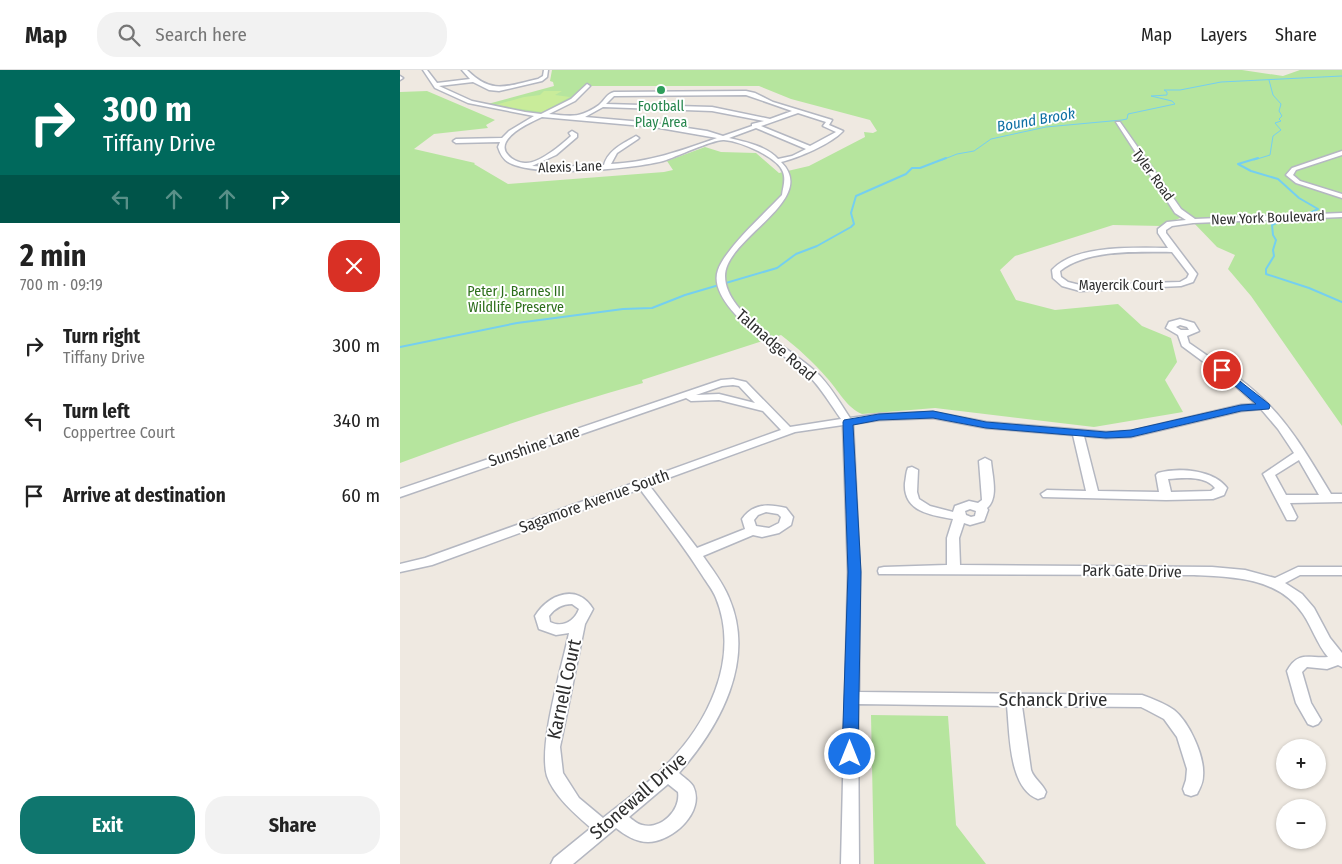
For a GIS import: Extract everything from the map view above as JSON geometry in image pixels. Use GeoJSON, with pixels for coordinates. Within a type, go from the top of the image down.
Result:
{"type":"FeatureCollection","features":[{"type":"Feature","properties":{"kind":"street"},"geometry":{"type":"LineString","coordinates":[[425,70],[443,91],[470,102],[504,111],[670,127],[723,136],[752,146],[777,161],[794,157],[812,149],[840,131],[788,114]]}},
{"type":"Feature","properties":{"kind":"street"},"geometry":{"type":"LineString","coordinates":[[464,70],[482,86],[532,82],[540,80],[545,76],[546,70]]}},
{"type":"Feature","properties":{"kind":"street"},"geometry":{"type":"LineString","coordinates":[[437,86],[473,80]]}},
{"type":"Feature","properties":{"kind":"street"},"geometry":{"type":"LineString","coordinates":[[456,141],[503,140],[511,131],[574,100],[586,86]]}},
{"type":"Feature","properties":{"kind":"street"},"geometry":{"type":"LineString","coordinates":[[578,119],[602,105],[610,95],[614,94],[737,93],[753,94],[780,106],[830,121],[825,125]]}},
{"type":"Feature","properties":{"kind":"street"},"geometry":{"type":"LineString","coordinates":[[602,105],[645,108],[701,108],[721,110],[768,120]]}},
{"type":"Feature","properties":{"kind":"street"},"geometry":{"type":"LineString","coordinates":[[764,109],[780,106]]}},
{"type":"Feature","properties":{"kind":"street"},"geometry":{"type":"LineString","coordinates":[[627,120],[645,108]]}},
{"type":"Feature","properties":{"kind":"street"},"geometry":{"type":"LineString","coordinates":[[672,108],[666,114],[694,116],[701,108]]}},
{"type":"Feature","properties":{"kind":"street","name":"Alexis Lane"},"geometry":{"type":"LineString","coordinates":[[503,140],[501,147],[503,154],[510,161],[524,167],[551,170],[651,162],[798,111]]}},
{"type":"Feature","properties":{"kind":"street","name":"Tyler Road"},"geometry":{"type":"LineString","coordinates":[[1118,123],[1138,155],[1178,211],[1193,221]]}},
{"type":"Feature","properties":{"kind":"street"},"geometry":{"type":"LineString","coordinates":[[754,125],[812,149]]}},
{"type":"Feature","properties":{"kind":"street"},"geometry":{"type":"LineString","coordinates":[[524,167],[554,154],[574,137],[572,133]]}},
{"type":"Feature","properties":{"kind":"street"},"geometry":{"type":"LineString","coordinates":[[607,166],[608,158],[612,153],[632,143],[636,138]]}},
{"type":"Feature","properties":{"kind":"street"},"geometry":{"type":"LineString","coordinates":[[1342,153],[1294,169],[1289,175],[1298,182],[1342,196]]}},
{"type":"Feature","properties":{"kind":"street","name":"Talmadge Road"},"geometry":{"type":"LineString","coordinates":[[777,161],[786,170],[788,175],[785,195],[728,256],[721,272],[721,280],[727,299],[736,311],[760,333],[813,375],[848,422]]}},
{"type":"Feature","properties":{"kind":"street","name":"New York Boulevard"},"geometry":{"type":"LineString","coordinates":[[1193,221],[1342,215]]}},
{"type":"Feature","properties":{"kind":"street","name":"Mayercik Court"},"geometry":{"type":"LineString","coordinates":[[1174,250],[1101,252],[1061,265],[1056,270],[1056,274],[1057,278],[1065,284],[1089,288],[1174,285],[1186,282],[1190,280],[1193,274],[1162,233],[1162,229],[1170,224],[1193,221]]}},
{"type":"Feature","properties":{"kind":"street"},"geometry":{"type":"LineString","coordinates":[[1182,333],[1185,344],[1228,374],[1265,406],[1283,427],[1327,498]]}},
{"type":"Feature","properties":{"kind":"street","name":"Sunshine Lane"},"geometry":{"type":"LineString","coordinates":[[400,493],[721,383],[733,382],[742,384],[788,431]]}},
{"type":"Feature","properties":{"kind":"street","name":"Sunshine Lane"},"geometry":{"type":"LineString","coordinates":[[669,400],[719,397],[766,408]]}},
{"type":"Feature","properties":{"kind":"street","name":"Sagamore Avenue South"},"geometry":{"type":"LineString","coordinates":[[400,568],[427,562],[788,431],[879,417],[933,415],[986,425],[1078,434],[1131,434],[1241,408],[1265,406]]}},
{"type":"Feature","properties":{"kind":"street"},"geometry":{"type":"LineString","coordinates":[[848,422],[854,572],[850,698],[850,864]]}},
{"type":"Feature","properties":{"kind":"street"},"geometry":{"type":"LineString","coordinates":[[1078,434],[1093,495]]}},
{"type":"Feature","properties":{"kind":"street"},"geometry":{"type":"LineString","coordinates":[[1291,517],[1269,474],[1300,454]]}},
{"type":"Feature","properties":{"kind":"street"},"geometry":{"type":"LineString","coordinates":[[954,569],[952,538],[960,517],[958,511],[961,507],[969,505],[980,508],[987,502],[985,462]]}},
{"type":"Feature","properties":{"kind":"street"},"geometry":{"type":"LineString","coordinates":[[912,470],[912,497],[915,502],[923,507],[960,517]]}},
{"type":"Feature","properties":{"kind":"street","name":"Stonewall Drive"},"geometry":{"type":"LineString","coordinates":[[560,864],[668,774],[700,736],[715,711],[725,686],[731,660],[732,635],[729,615],[722,597],[695,554],[642,484]]}},
{"type":"Feature","properties":{"kind":"street"},"geometry":{"type":"LineString","coordinates":[[1047,494],[1166,496]]}},
{"type":"Feature","properties":{"kind":"street"},"geometry":{"type":"LineString","coordinates":[[1282,499],[1342,498]]}},
{"type":"Feature","properties":{"kind":"street"},"geometry":{"type":"LineString","coordinates":[[695,554],[753,530]]}},
{"type":"Feature","properties":{"kind":"street","name":"Park Gate Drive"},"geometry":{"type":"LineString","coordinates":[[884,571],[954,569],[1196,572],[1252,576],[1269,580],[1296,596],[1305,606],[1330,649],[1341,660]]}},
{"type":"Feature","properties":{"kind":"street"},"geometry":{"type":"LineString","coordinates":[[1278,585],[1280,580],[1298,571],[1340,571]]}},
{"type":"Feature","properties":{"kind":"street","name":"Karnell Court"},"geometry":{"type":"LineString","coordinates":[[578,623],[552,747],[555,775],[573,803],[609,822],[648,834],[664,830],[685,809],[687,802],[686,789],[668,774]]}},
{"type":"Feature","properties":{"kind":"street"},"geometry":{"type":"LineString","coordinates":[[1313,720],[1304,703],[1294,671],[1300,663],[1310,660],[1327,663],[1341,660]]}},
{"type":"Feature","properties":{"kind":"street","name":"Schanck Drive"},"geometry":{"type":"LineString","coordinates":[[850,698],[1142,701],[1163,710],[1180,725],[1186,736],[1195,768],[1196,780],[1191,789]]}},
{"type":"Feature","properties":{"kind":"street"},"geometry":{"type":"LineString","coordinates":[[1014,699],[1023,770],[1027,781],[1038,792]]}},
{"type":"Feature","properties":{"kind":"green space","name":"Peter J. Barnes III Wildlife Preserve"},"geometry":{"type":"Polygon","coordinates":[[[552,70],[1242,70],[1283,76],[1300,70],[1342,70],[1342,426],[1251,296],[1228,269],[1235,255],[1217,247],[1192,221],[1180,218],[1162,226],[1113,225],[1015,256],[1000,270],[1016,300],[1055,310],[1118,304],[1142,326],[1171,338],[1177,362],[1165,380],[1183,412],[1094,427],[935,408],[862,414],[852,408],[816,366],[781,335],[642,380],[643,383],[521,420],[400,463],[400,92],[427,91],[495,120],[486,125],[488,128],[434,134],[414,149],[475,163],[508,184],[664,172],[673,170],[667,161],[705,147],[721,152],[756,153],[779,173],[809,166],[865,137],[864,132],[873,133],[877,131],[870,120],[791,99],[759,86],[587,86],[576,98],[541,116],[484,105],[554,86],[553,82],[550,81],[552,70]]]}},
{"type":"Feature","properties":{"kind":"green space"},"geometry":{"type":"Polygon","coordinates":[[[544,91],[562,91],[555,95],[570,97],[542,112],[495,105],[524,97],[540,95],[544,91]]]}},
{"type":"Feature","properties":{"kind":"green space"},"geometry":{"type":"Polygon","coordinates":[[[871,715],[948,716],[956,825],[986,864],[874,864],[871,715]]]}},
{"type":"Feature","properties":{"kind":"waterway","name":"Bound Brook"},"geometry":{"type":"LineString","coordinates":[[942,160],[957,154],[974,151],[991,139],[1046,127],[1122,120],[1127,119],[1128,114],[1175,104],[1172,101],[1151,96],[1167,95],[1167,92],[1164,90],[1180,90],[1221,82],[1342,76]]}},
{"type":"Feature","properties":{"kind":"waterway"},"geometry":{"type":"LineString","coordinates":[[1254,160],[1270,155],[1273,136],[1281,130],[1275,123],[1281,121],[1279,119],[1282,116],[1279,111],[1281,104],[1273,95],[1269,80]]}},
{"type":"Feature","properties":{"kind":"waterway","name":"Bound Brook"},"geometry":{"type":"LineString","coordinates":[[400,347],[517,323],[623,309],[652,308],[685,295],[777,268],[796,254],[817,246],[851,227],[854,224],[851,213],[856,196],[906,174],[912,168],[920,168],[946,158]]}},
{"type":"Feature","properties":{"kind":"waterway"},"geometry":{"type":"LineString","coordinates":[[1258,158],[1238,164],[1251,171],[1278,179],[1299,198],[1318,209],[1310,213],[1290,216]]}},
{"type":"Feature","properties":{"kind":"waterway"},"geometry":{"type":"LineString","coordinates":[[1285,219],[1272,225],[1273,235],[1276,240],[1273,250],[1274,256],[1266,269],[1266,274],[1309,288],[1342,302]]}},
{"type":"Feature","properties":{"kind":"place","name":"Football Play Area"},"geometry":{"type":"Point","coordinates":[661,90]}},
{"type":"Feature","properties":{"kind":"route"},"geometry":{"type":"LineString","coordinates":[[850,754],[854,572],[848,422],[879,417],[933,415],[986,425],[1106,435],[1131,434],[1241,408],[1265,406],[1246,388],[1222,370]]}}]}
